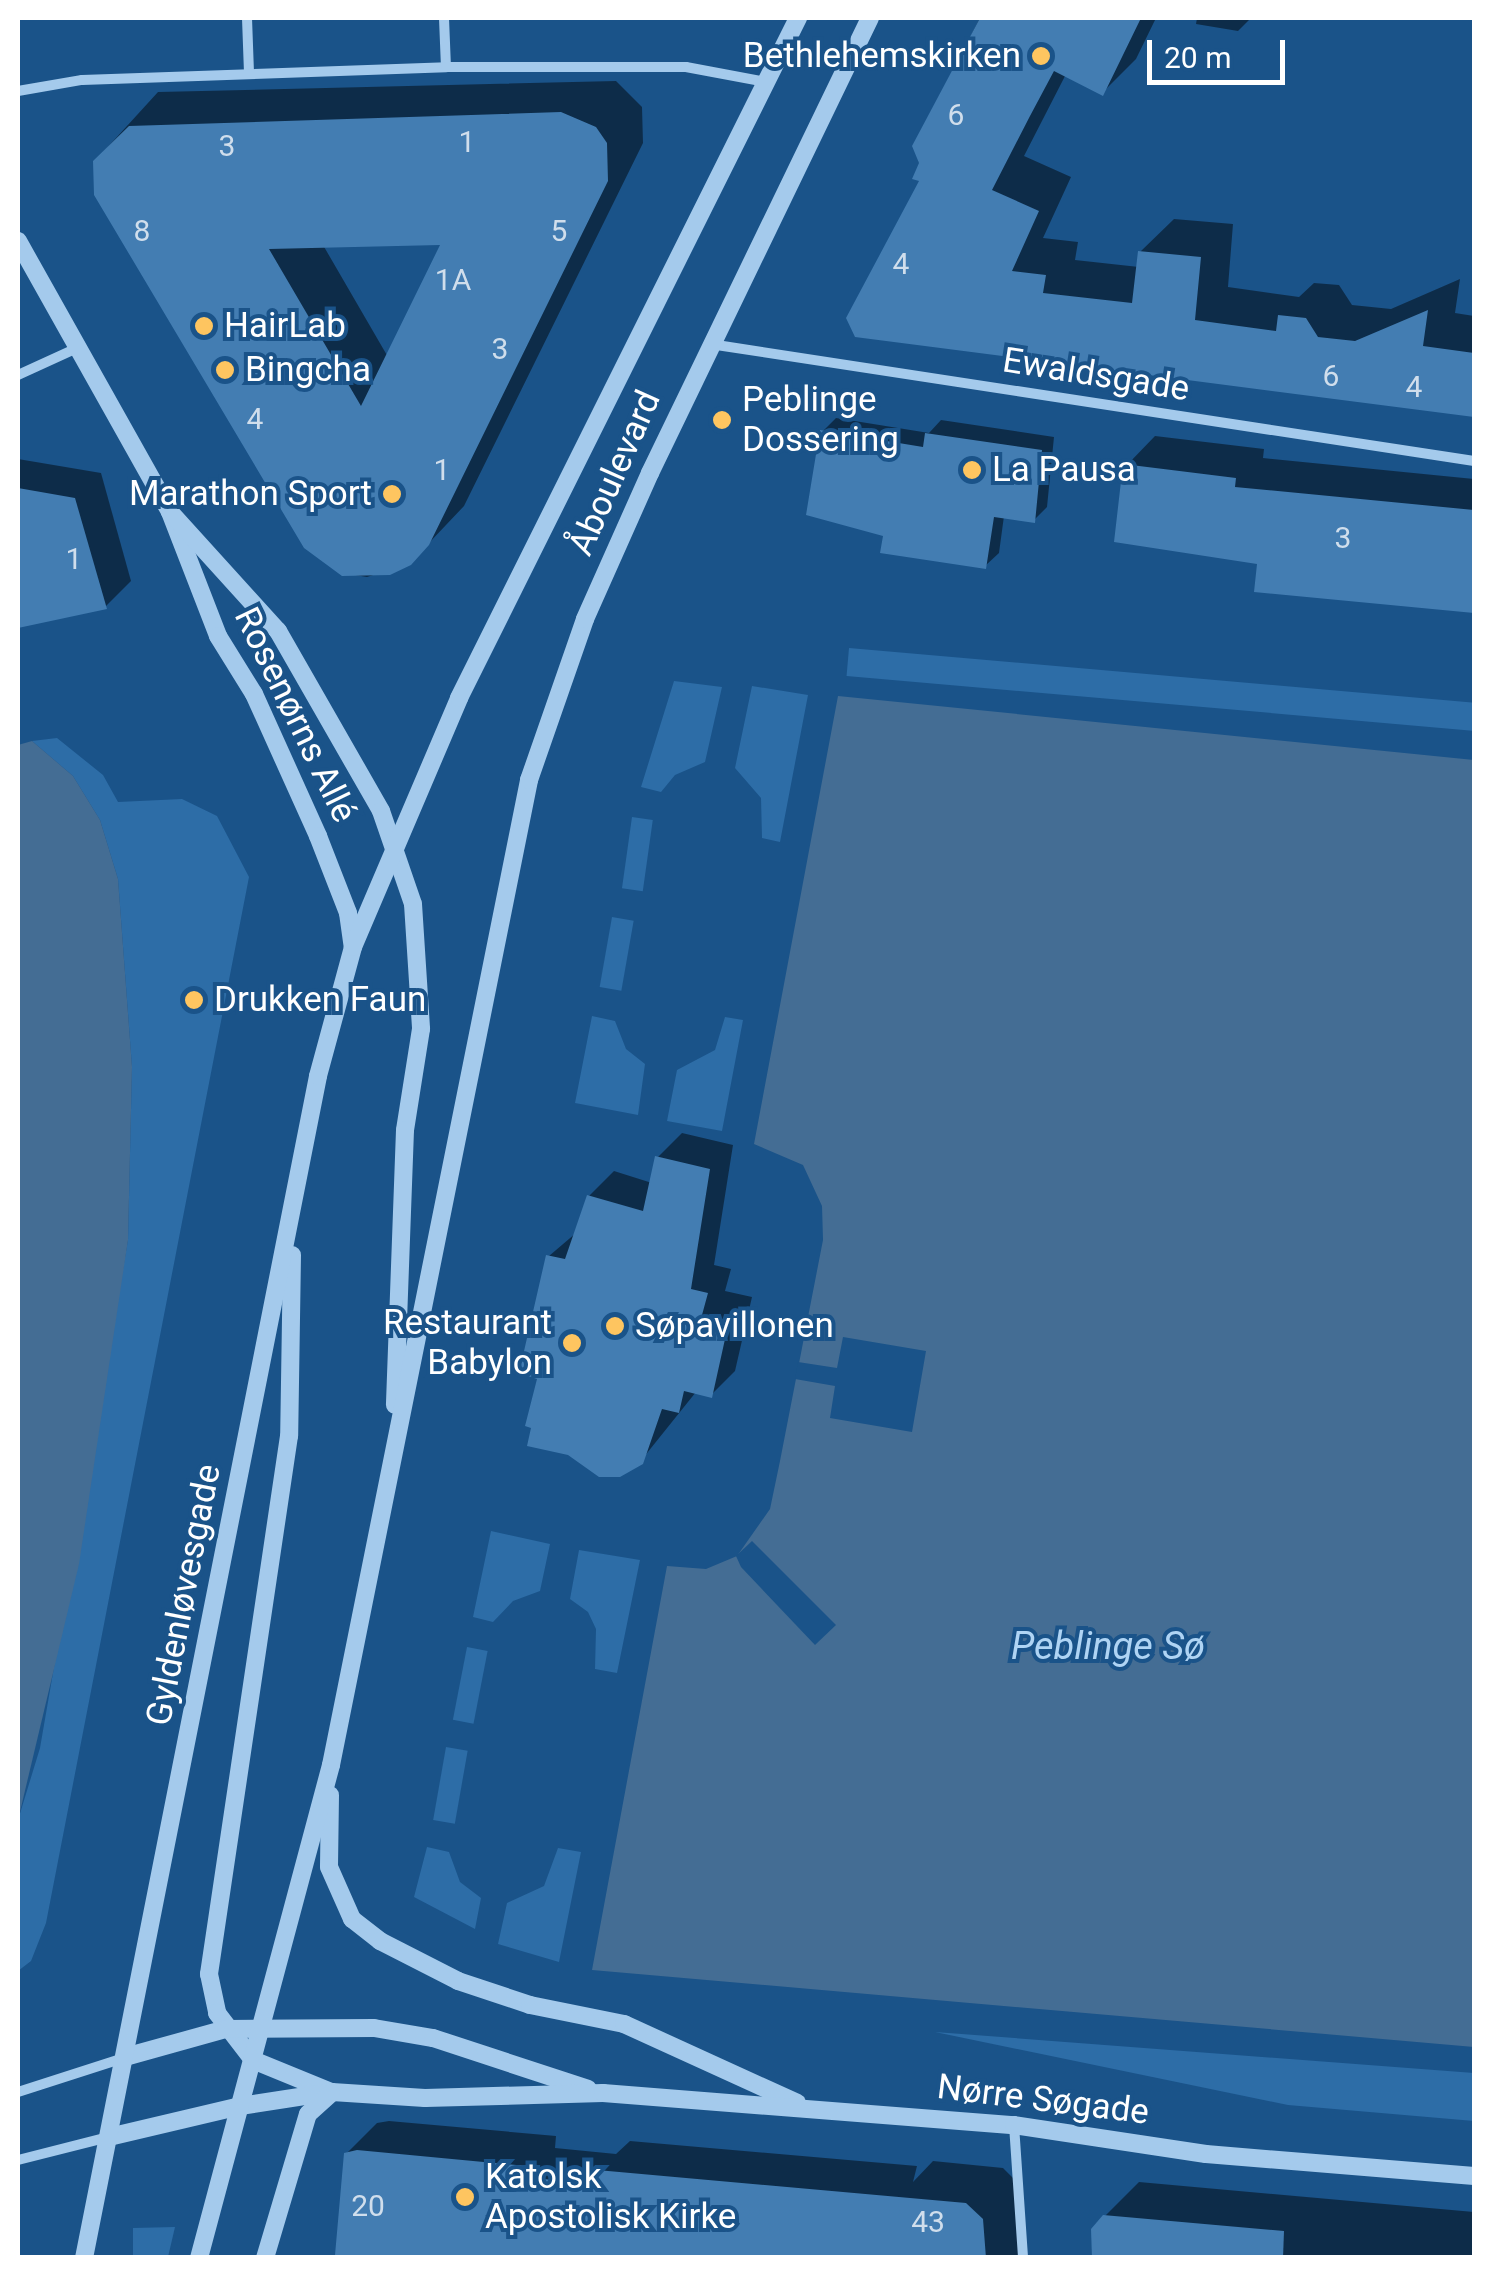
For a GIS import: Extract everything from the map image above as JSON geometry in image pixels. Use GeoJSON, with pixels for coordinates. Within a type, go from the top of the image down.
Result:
{"type":"FeatureCollection","features":[{"type":"Feature","properties":{"kind":"street"},"geometry":{"type":"LineString","coordinates":[[246,18],[249,72]]}},
{"type":"Feature","properties":{"kind":"street"},"geometry":{"type":"LineString","coordinates":[[444,18],[446,67]]}},
{"type":"Feature","properties":{"kind":"street","name":"Åboulevard"},"geometry":{"type":"LineString","coordinates":[[353,948],[459,698],[798,18]]}},
{"type":"Feature","properties":{"kind":"street","name":"Åboulevard"},"geometry":{"type":"LineString","coordinates":[[392,1461],[486,980],[545,728],[586,619],[710,344],[870,18]]}},
{"type":"Feature","properties":{"kind":"street"},"geometry":{"type":"LineString","coordinates":[[18,91],[82,80],[446,67],[686,68],[766,82]]}},
{"type":"Feature","properties":{"kind":"street","name":"Rosenørns Allé"},"geometry":{"type":"LineString","coordinates":[[18,242],[170,512],[218,636],[254,694],[318,836],[348,913],[353,948]]}},
{"type":"Feature","properties":{"kind":"street","name":"Ewaldsgade"},"geometry":{"type":"LineString","coordinates":[[710,344],[1474,461]]}},
{"type":"Feature","properties":{"kind":"street"},"geometry":{"type":"LineString","coordinates":[[18,376],[77,348]]}},
{"type":"Feature","properties":{"kind":"street","name":"Rosenørns Allé"},"geometry":{"type":"LineString","coordinates":[[170,512],[264,610],[395,843],[413,904],[423,982],[406,1130],[392,1461]]}},
{"type":"Feature","properties":{"kind":"street","name":"Gyldenløvesgade"},"geometry":{"type":"LineString","coordinates":[[84,2258],[292,1210],[353,948]]}},
{"type":"Feature","properties":{"kind":"street"},"geometry":{"type":"LineString","coordinates":[[265,2258],[308,2114],[332,2092],[253,2060],[226,2030],[210,1974],[289,1436],[292,1210]]}},
{"type":"Feature","properties":{"kind":"street"},"geometry":{"type":"LineString","coordinates":[[199,2258],[331,1764],[392,1461]]}},
{"type":"Feature","properties":{"kind":"street"},"geometry":{"type":"LineString","coordinates":[[331,1764],[328,1866],[352,1919],[380,1941],[458,1981],[530,2006],[624,2024],[809,2108]]}},
{"type":"Feature","properties":{"kind":"street","name":"Nørre Søgade"},"geometry":{"type":"LineString","coordinates":[[125,2057],[226,2030],[374,2028],[433,2038],[603,2093]]}},
{"type":"Feature","properties":{"kind":"street"},"geometry":{"type":"LineString","coordinates":[[18,2092],[125,2057]]}},
{"type":"Feature","properties":{"kind":"street","name":"Nørre Søgade"},"geometry":{"type":"LineString","coordinates":[[109,2138],[240,2106],[332,2092],[424,2098],[603,2093],[1014,2125],[1206,2154],[1474,2176]]}},
{"type":"Feature","properties":{"kind":"street"},"geometry":{"type":"LineString","coordinates":[[1014,2125],[1023,2258]]}},
{"type":"Feature","properties":{"kind":"street"},"geometry":{"type":"LineString","coordinates":[[18,2160],[109,2138]]}},
{"type":"Feature","properties":{"kind":"shaded area"},"geometry":{"type":"Polygon","coordinates":[[[849,648],[1474,703],[1472,731],[847,676],[849,648]]]}},
{"type":"Feature","properties":{"kind":"shaded area"},"geometry":{"type":"Polygon","coordinates":[[[674,681],[722,687],[705,762],[675,775],[661,792],[641,787],[674,681]]]}},
{"type":"Feature","properties":{"kind":"shaded area"},"geometry":{"type":"Polygon","coordinates":[[[752,686],[808,695],[780,842],[762,838],[761,798],[735,768],[752,686]]]}},
{"type":"Feature","properties":{"kind":"shaded area"},"geometry":{"type":"Polygon","coordinates":[[[57,738],[103,775],[118,802],[182,799],[217,816],[249,877],[46,1923],[31,1961],[18,1971],[18,1820],[40,1748],[128,1240],[132,1067],[118,879],[100,820],[73,776],[32,741],[57,738]]]}},
{"type":"Feature","properties":{"kind":"shaded area"},"geometry":{"type":"Polygon","coordinates":[[[632,817],[653,820],[643,891],[622,888],[632,817]]]}},
{"type":"Feature","properties":{"kind":"shaded area"},"geometry":{"type":"Polygon","coordinates":[[[612,917],[634,921],[621,991],[600,987],[612,917]]]}},
{"type":"Feature","properties":{"kind":"shaded area"},"geometry":{"type":"Polygon","coordinates":[[[592,1016],[615,1021],[626,1049],[645,1064],[638,1115],[575,1103],[592,1016]]]}},
{"type":"Feature","properties":{"kind":"shaded area"},"geometry":{"type":"Polygon","coordinates":[[[725,1017],[743,1020],[722,1131],[667,1121],[677,1070],[715,1050],[725,1017]]]}},
{"type":"Feature","properties":{"kind":"shaded area"},"geometry":{"type":"Polygon","coordinates":[[[491,1531],[550,1544],[540,1591],[513,1601],[493,1622],[473,1617],[491,1531]]]}},
{"type":"Feature","properties":{"kind":"shaded area"},"geometry":{"type":"Polygon","coordinates":[[[579,1550],[640,1560],[617,1673],[595,1669],[596,1629],[588,1612],[570,1599],[579,1550]]]}},
{"type":"Feature","properties":{"kind":"shaded area"},"geometry":{"type":"Polygon","coordinates":[[[467,1647],[488,1651],[473,1724],[453,1720],[467,1647]]]}},
{"type":"Feature","properties":{"kind":"shaded area"},"geometry":{"type":"Polygon","coordinates":[[[446,1747],[468,1751],[455,1824],[433,1820],[446,1747]]]}},
{"type":"Feature","properties":{"kind":"shaded area"},"geometry":{"type":"Polygon","coordinates":[[[427,1847],[449,1852],[460,1882],[481,1898],[475,1929],[414,1897],[427,1847]]]}},
{"type":"Feature","properties":{"kind":"shaded area"},"geometry":{"type":"Polygon","coordinates":[[[558,1848],[581,1852],[559,1962],[498,1944],[507,1903],[544,1886],[558,1848]]]}},
{"type":"Feature","properties":{"kind":"shaded area"},"geometry":{"type":"Polygon","coordinates":[[[935,2032],[1474,2073],[1474,2121],[1288,2105],[935,2032]]]}},
{"type":"Feature","properties":{"kind":"shaded area"},"geometry":{"type":"Polygon","coordinates":[[[175,2227],[168,2257],[133,2257],[133,2228],[175,2227]]]}},
{"type":"Feature","properties":{"kind":"water","name":"Peblinge Sø"},"geometry":{"type":"Polygon","coordinates":[[[838,696],[1474,760],[1474,2047],[592,1970],[667,1566],[706,1569],[737,1556],[770,1509],[823,1240],[822,1206],[803,1165],[754,1144],[838,696]]]}},
{"type":"Feature","properties":{"kind":"water"},"geometry":{"type":"Polygon","coordinates":[[[32,741],[73,776],[100,820],[118,879],[132,1067],[128,1240],[79,1564],[18,1820],[18,745],[32,741]]]}},
{"type":"Feature","properties":{"kind":"pier"},"geometry":{"type":"Polygon","coordinates":[[[843,1337],[926,1351],[912,1432],[830,1418],[835,1386],[795,1379],[798,1362],[837,1368],[843,1337]]]}},
{"type":"Feature","properties":{"kind":"pier"},"geometry":{"type":"Polygon","coordinates":[[[752,1541],[836,1625],[815,1645],[741,1567],[736,1556],[752,1541]]]}},
{"type":"Feature","properties":{"kind":"building"},"geometry":{"type":"Polygon","coordinates":[[[980,18],[1141,18],[1103,96],[1054,71],[992,190],[1039,211],[1012,271],[1046,275],[1043,293],[1132,303],[1138,251],[1201,257],[1195,320],[1276,331],[1278,315],[1306,318],[1318,337],[1355,341],[1428,310],[1423,346],[1474,353],[1474,417],[855,337],[846,318],[919,181],[912,179],[919,163],[912,146],[980,18]]]}},
{"type":"Feature","properties":{"kind":"building"},"geometry":{"type":"Polygon","coordinates":[[[561,112],[596,127],[607,143],[608,181],[429,545],[411,565],[390,575],[342,576],[304,548],[94,195],[93,161],[129,126],[561,112]],[[440,245],[269,249],[361,406],[440,245]]]}},
{"type":"Feature","properties":{"kind":"building"},"geometry":{"type":"Polygon","coordinates":[[[820,430],[923,447],[925,433],[1042,450],[1035,523],[994,517],[986,569],[880,553],[883,536],[806,515],[820,430]]]}},
{"type":"Feature","properties":{"kind":"building"},"geometry":{"type":"Polygon","coordinates":[[[1123,464],[1236,478],[1235,487],[1474,510],[1474,613],[1254,592],[1257,564],[1114,542],[1123,464]]]}},
{"type":"Feature","properties":{"kind":"building"},"geometry":{"type":"Polygon","coordinates":[[[18,488],[75,498],[107,609],[18,628],[18,488]]]}},
{"type":"Feature","properties":{"kind":"building","name":"Søpavillonen"},"geometry":{"type":"Polygon","coordinates":[[[655,1156],[710,1169],[691,1289],[708,1293],[702,1315],[729,1321],[712,1398],[684,1391],[679,1413],[662,1409],[643,1464],[620,1477],[599,1477],[568,1455],[527,1446],[531,1428],[525,1426],[537,1379],[519,1373],[546,1255],[565,1259],[587,1195],[643,1211],[655,1156]]]}},
{"type":"Feature","properties":{"kind":"building"},"geometry":{"type":"Polygon","coordinates":[[[357,2150],[527,2166],[526,2177],[597,2185],[597,2170],[966,2203],[983,2219],[986,2258],[335,2255],[344,2153],[357,2150]]]}},
{"type":"Feature","properties":{"kind":"building"},"geometry":{"type":"Polygon","coordinates":[[[1103,2215],[1284,2231],[1283,2258],[1092,2258],[1091,2229],[1103,2215]]]}},
{"type":"Feature","properties":{"kind":"place","name":"Bethlehemskirken"},"geometry":{"type":"Point","coordinates":[1041,56]}},
{"type":"Feature","properties":{"kind":"place","name":"HairLab"},"geometry":{"type":"Point","coordinates":[204,326]}},
{"type":"Feature","properties":{"kind":"place","name":"Bingcha"},"geometry":{"type":"Point","coordinates":[225,370]}},
{"type":"Feature","properties":{"kind":"place","name":"Peblinge Dossering"},"geometry":{"type":"Point","coordinates":[722,420]}},
{"type":"Feature","properties":{"kind":"place","name":"La Pausa"},"geometry":{"type":"Point","coordinates":[972,470]}},
{"type":"Feature","properties":{"kind":"place","name":"Marathon Sport"},"geometry":{"type":"Point","coordinates":[392,494]}},
{"type":"Feature","properties":{"kind":"place","name":"Drukken Faun"},"geometry":{"type":"Point","coordinates":[194,1000]}},
{"type":"Feature","properties":{"kind":"place","name":"Søpavillonen"},"geometry":{"type":"Point","coordinates":[615,1326]}},
{"type":"Feature","properties":{"kind":"place","name":"Restaurant Babylon"},"geometry":{"type":"Point","coordinates":[572,1343]}},
{"type":"Feature","properties":{"kind":"place","name":"Katolsk Apostolisk Kirke"},"geometry":{"type":"Point","coordinates":[465,2197]}}]}
